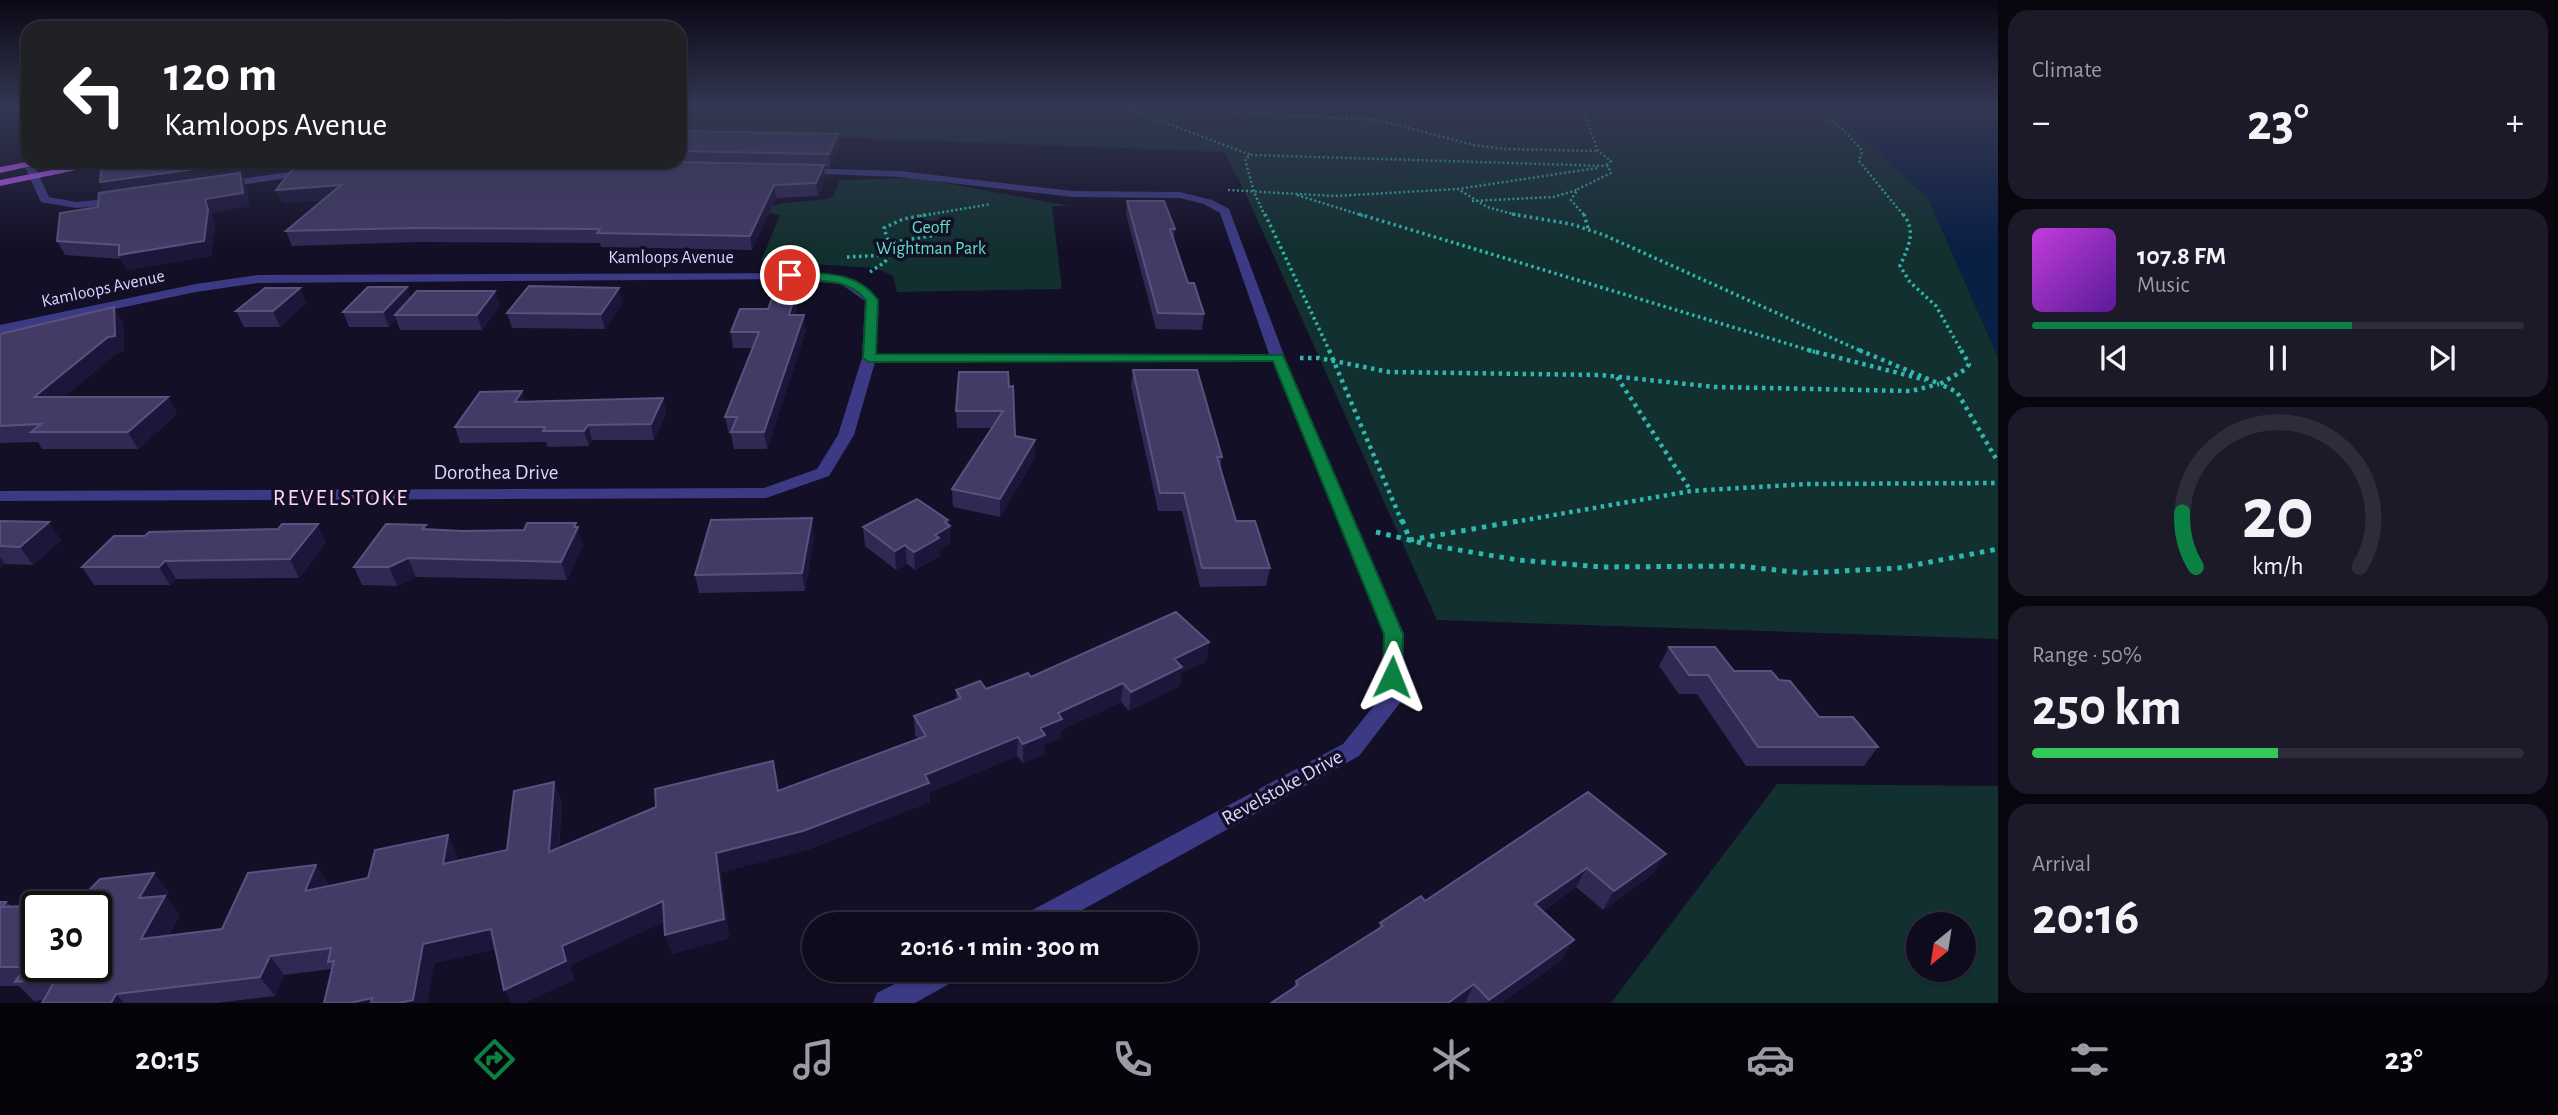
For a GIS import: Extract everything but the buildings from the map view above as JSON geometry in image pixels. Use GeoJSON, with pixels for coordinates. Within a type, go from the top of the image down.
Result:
{"type":"FeatureCollection","features":[{"type":"Feature","properties":{"kind":"main road"},"geometry":{"type":"LineString","coordinates":[[0,170],[21,166]]}},
{"type":"Feature","properties":{"kind":"main road"},"geometry":{"type":"LineString","coordinates":[[0,183],[80,168]]}},
{"type":"Feature","properties":{"kind":"street"},"geometry":{"type":"LineString","coordinates":[[31,168],[45,200],[76,205],[129,200]]}},
{"type":"Feature","properties":{"kind":"street"},"geometry":{"type":"LineString","coordinates":[[208,187],[320,171]]}},
{"type":"Feature","properties":{"kind":"street"},"geometry":{"type":"LineString","coordinates":[[793,171],[900,174],[1073,194],[1195,198]]}},
{"type":"Feature","properties":{"kind":"street","name":"Revelstoke Drive"},"geometry":{"type":"LineString","coordinates":[[1054,912],[1351,750],[1392,699],[1394,634],[1278,358],[1225,212],[1195,198]]}},
{"type":"Feature","properties":{"kind":"street","name":"Kamloops Avenue"},"geometry":{"type":"LineString","coordinates":[[0,329],[196,288],[258,279],[790,275],[836,278],[851,283]]}},
{"type":"Feature","properties":{"kind":"street"},"geometry":{"type":"LineString","coordinates":[[851,283],[863,288],[872,300],[869,358],[1278,358]]}},
{"type":"Feature","properties":{"kind":"street","name":"Dorothea Drive"},"geometry":{"type":"LineString","coordinates":[[0,496],[766,493],[823,472],[846,435],[869,358]]}},
{"type":"Feature","properties":{"kind":"street"},"geometry":{"type":"LineString","coordinates":[[887,1003],[926,982]]}},
{"type":"Feature","properties":{"kind":"path"},"geometry":{"type":"LineString","coordinates":[[1248,154],[1608,166]]}},
{"type":"Feature","properties":{"kind":"path"},"geometry":{"type":"LineString","coordinates":[[1602,154],[1611,161],[1608,166]]}},
{"type":"Feature","properties":{"kind":"path"},"geometry":{"type":"LineString","coordinates":[[1278,358],[1319,358],[1389,372],[1617,376],[1715,387],[1911,391],[1940,384],[1969,364],[1936,306],[1910,282],[1900,267],[1912,238],[1908,221],[1859,161],[1862,154]]}},
{"type":"Feature","properties":{"kind":"path"},"geometry":{"type":"LineString","coordinates":[[1251,155],[1245,159],[1254,192],[1335,363],[1410,540]]}},
{"type":"Feature","properties":{"kind":"path"},"geometry":{"type":"LineString","coordinates":[[1195,198],[1223,190],[1335,196],[1458,189],[1608,166]]}},
{"type":"Feature","properties":{"kind":"path"},"geometry":{"type":"LineString","coordinates":[[1471,201],[1553,197],[1578,189],[1611,173],[1608,166]]}},
{"type":"Feature","properties":{"kind":"path"},"geometry":{"type":"LineString","coordinates":[[1458,189],[1471,201],[1488,209],[1588,228],[1676,265],[1705,282],[1835,341],[1957,392],[1998,462]]}},
{"type":"Feature","properties":{"kind":"path"},"geometry":{"type":"LineString","coordinates":[[1578,189],[1571,200],[1587,218],[1588,228]]}},
{"type":"Feature","properties":{"kind":"path"},"geometry":{"type":"LineString","coordinates":[[851,283],[885,262],[891,251],[884,228],[903,219],[999,203],[1031,190]]}},
{"type":"Feature","properties":{"kind":"path"},"geometry":{"type":"LineString","coordinates":[[1297,195],[1462,248],[1703,319],[1889,373],[1940,384]]}},
{"type":"Feature","properties":{"kind":"path"},"geometry":{"type":"LineString","coordinates":[[888,243],[936,235]]}},
{"type":"Feature","properties":{"kind":"path"},"geometry":{"type":"LineString","coordinates":[[847,257],[889,255]]}},
{"type":"Feature","properties":{"kind":"path"},"geometry":{"type":"LineString","coordinates":[[1617,376],[1692,491]]}},
{"type":"Feature","properties":{"kind":"path"},"geometry":{"type":"LineString","coordinates":[[1410,540],[1692,491],[1807,484],[1998,483]]}},
{"type":"Feature","properties":{"kind":"path"},"geometry":{"type":"LineString","coordinates":[[1348,525],[1410,540],[1518,560],[1601,568],[1738,566],[1804,573],[1899,568],[1998,550]]}},
{"type":"Feature","properties":{"kind":"green space"},"geometry":{"type":"Polygon","coordinates":[[[1225,154],[1880,154],[1928,198],[1998,357],[1998,639],[1437,620],[1245,192],[1225,154]]]}},
{"type":"Feature","properties":{"kind":"green space","name":"Geoff Wightman Park"},"geometry":{"type":"Polygon","coordinates":[[[918,178],[1070,206],[1052,206],[1062,289],[897,292],[893,276],[876,268],[761,261],[780,215],[762,211],[778,204],[833,197],[840,180],[918,178]]]}},
{"type":"Feature","properties":{"kind":"green space"},"geometry":{"type":"Polygon","coordinates":[[[1777,784],[1998,786],[1998,1003],[1611,1003],[1777,784]]]}},
{"type":"Feature","properties":{"kind":"water"},"geometry":{"type":"Polygon","coordinates":[[[1880,154],[1998,154],[1998,357],[1928,198],[1880,154]]]}},
{"type":"Feature","properties":{"kind":"district","name":"REVELSTOKE"},"geometry":{"type":"Point","coordinates":[341,497]}},
{"type":"Feature","properties":{"kind":"route"},"geometry":{"type":"LineString","coordinates":[[790,275],[836,278],[863,288],[872,300],[869,358],[1278,358],[1394,634],[1392,677]]}}]}
